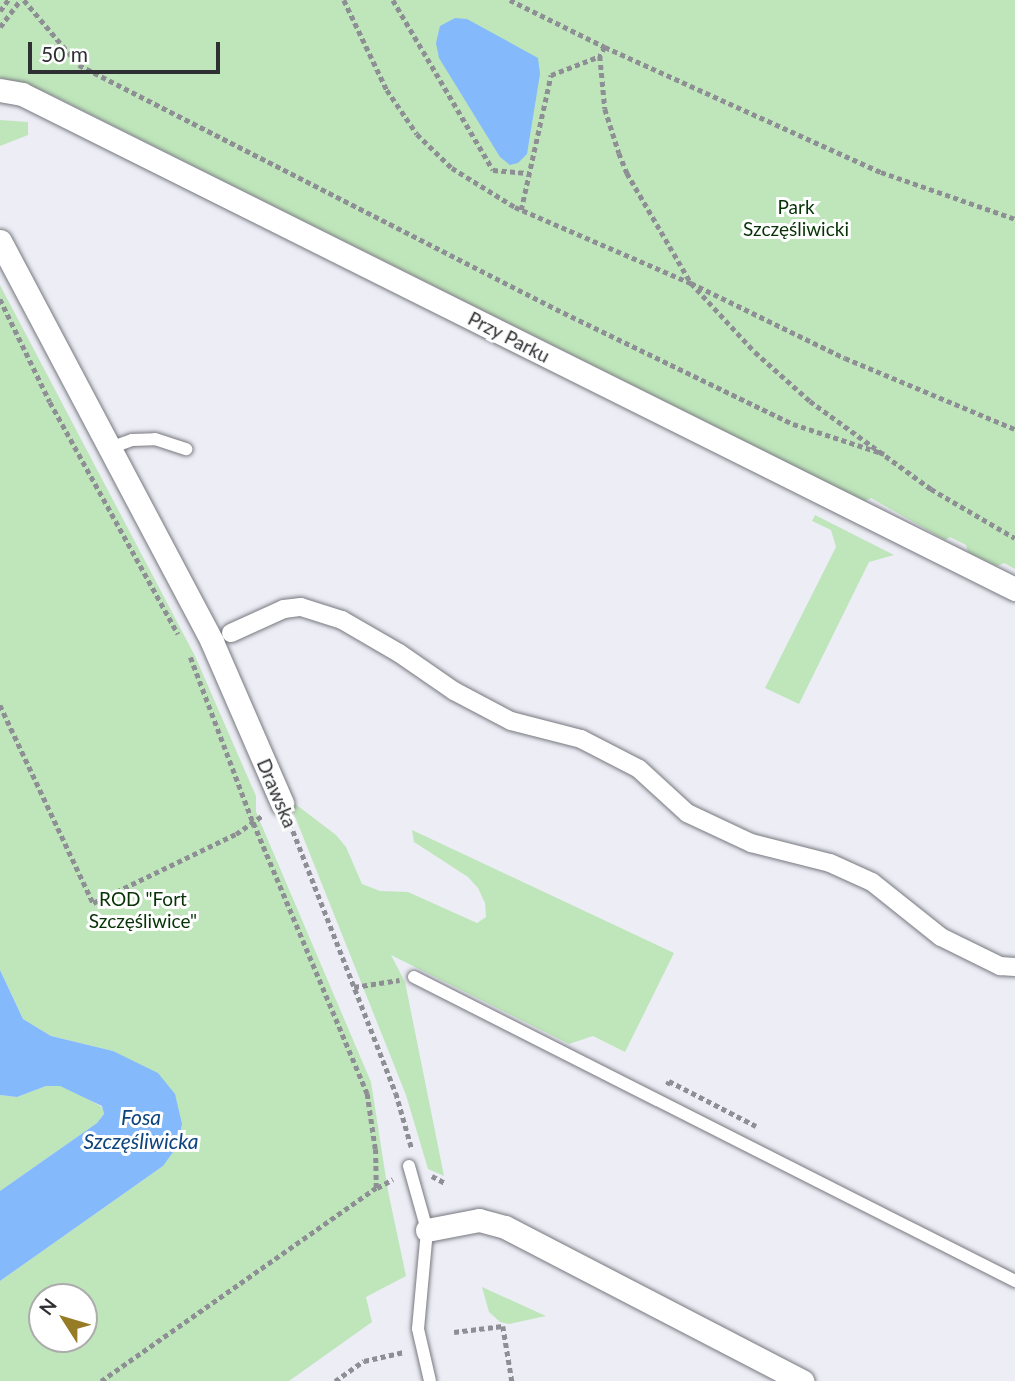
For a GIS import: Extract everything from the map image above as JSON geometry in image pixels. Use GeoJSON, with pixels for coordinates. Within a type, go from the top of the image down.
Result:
{"type":"FeatureCollection","features":[{"type":"Feature","properties":{"kind":"street","name":"Przy Parku"},"geometry":{"type":"LineString","coordinates":[[0,90],[22,94],[1015,590]]}},
{"type":"Feature","properties":{"kind":"street","name":"Drawska"},"geometry":{"type":"LineString","coordinates":[[0,241],[110,449],[221,638],[282,803]]}},
{"type":"Feature","properties":{"kind":"street"},"geometry":{"type":"LineString","coordinates":[[221,638],[284,609],[301,607],[342,620],[400,653],[454,691],[511,721],[580,740],[639,769],[687,813],[751,843],[830,863],[872,883],[941,937],[1000,966],[1015,967]]}},
{"type":"Feature","properties":{"kind":"street"},"geometry":{"type":"LineString","coordinates":[[427,1230],[479,1220],[505,1227],[802,1381]]}},
{"type":"Feature","properties":{"kind":"lane"},"geometry":{"type":"LineString","coordinates":[[110,449],[132,440],[155,439],[186,449]]}},
{"type":"Feature","properties":{"kind":"lane"},"geometry":{"type":"LineString","coordinates":[[414,977],[1015,1281]]}},
{"type":"Feature","properties":{"kind":"lane"},"geometry":{"type":"LineString","coordinates":[[409,1166],[427,1230],[418,1329],[430,1381]]}},
{"type":"Feature","properties":{"kind":"path"},"geometry":{"type":"LineString","coordinates":[[0,11],[8,0]]}},
{"type":"Feature","properties":{"kind":"path"},"geometry":{"type":"LineString","coordinates":[[0,27],[22,0],[79,65],[555,309],[793,424],[884,454]]}},
{"type":"Feature","properties":{"kind":"path"},"geometry":{"type":"LineString","coordinates":[[344,0],[387,90],[417,134],[452,168],[521,210],[691,283],[845,358],[1015,429]]}},
{"type":"Feature","properties":{"kind":"path"},"geometry":{"type":"LineString","coordinates":[[393,0],[493,170],[529,173]]}},
{"type":"Feature","properties":{"kind":"path"},"geometry":{"type":"LineString","coordinates":[[510,0],[604,47],[881,173],[1015,219]]}},
{"type":"Feature","properties":{"kind":"path"},"geometry":{"type":"LineString","coordinates":[[604,47],[600,56],[605,109],[623,163],[691,283],[755,352],[810,401],[931,489],[1015,538]]}},
{"type":"Feature","properties":{"kind":"path"},"geometry":{"type":"LineString","coordinates":[[521,210],[551,75],[600,56]]}},
{"type":"Feature","properties":{"kind":"path"},"geometry":{"type":"LineString","coordinates":[[0,299],[50,402],[182,641]]}},
{"type":"Feature","properties":{"kind":"path"},"geometry":{"type":"LineString","coordinates":[[188,652],[252,821],[367,1094],[376,1188]]}},
{"type":"Feature","properties":{"kind":"path"},"geometry":{"type":"LineString","coordinates":[[0,705],[93,903],[236,834],[258,816]]}},
{"type":"Feature","properties":{"kind":"path","name":"Drawska"},"geometry":{"type":"LineString","coordinates":[[282,803],[396,1093],[413,1152],[409,1166]]}},
{"type":"Feature","properties":{"kind":"path"},"geometry":{"type":"LineString","coordinates":[[354,987],[414,977]]}},
{"type":"Feature","properties":{"kind":"path"},"geometry":{"type":"LineString","coordinates":[[425,1172],[445,1183]]}},
{"type":"Feature","properties":{"kind":"path"},"geometry":{"type":"LineString","coordinates":[[101,1381],[387,1181]]}},
{"type":"Feature","properties":{"kind":"path"},"geometry":{"type":"LineString","coordinates":[[454,1332],[503,1326],[512,1381]]}},
{"type":"Feature","properties":{"kind":"path"},"geometry":{"type":"LineString","coordinates":[[335,1381],[364,1361],[422,1348]]}},
{"type":"Feature","properties":{"kind":"green space","name":"Park Szczęśliwicki"},"geometry":{"type":"Polygon","coordinates":[[[0,0],[1015,0],[1015,569],[1004,563],[997,566],[968,552],[966,545],[950,537],[945,540],[871,498],[865,501],[54,96],[24,83],[0,78],[0,0]]]}},
{"type":"Feature","properties":{"kind":"green space"},"geometry":{"type":"Polygon","coordinates":[[[0,120],[28,122],[28,135],[0,146],[0,120]]]}},
{"type":"Feature","properties":{"kind":"green space","name":"ROD \"Fort Szczęśliwice\""},"geometry":{"type":"Polygon","coordinates":[[[0,285],[195,656],[256,796],[256,812],[371,1082],[388,1191],[406,1276],[366,1297],[372,1322],[289,1381],[0,1381],[0,1281],[163,1166],[113,1051],[51,1036],[23,1019],[0,970],[0,285]]]}},
{"type":"Feature","properties":{"kind":"green space"},"geometry":{"type":"Polygon","coordinates":[[[815,515],[894,555],[869,562],[799,704],[765,688],[836,547],[831,530],[812,521],[815,515]]]}},
{"type":"Feature","properties":{"kind":"green space"},"geometry":{"type":"Polygon","coordinates":[[[294,803],[336,835],[346,847],[362,884],[380,891],[408,892],[477,923],[486,917],[485,903],[478,888],[468,877],[414,842],[412,830],[674,953],[625,1052],[593,1036],[569,1044],[391,955],[405,982],[444,1176],[428,1169],[406,1095],[290,804],[294,803]]]}},
{"type":"Feature","properties":{"kind":"green space"},"geometry":{"type":"Polygon","coordinates":[[[46,1086],[60,1086],[81,1095],[102,1107],[104,1114],[97,1123],[0,1191],[0,1095],[17,1097],[46,1086]]]}},
{"type":"Feature","properties":{"kind":"green space"},"geometry":{"type":"Polygon","coordinates":[[[482,1287],[546,1316],[509,1324],[500,1322],[489,1312],[482,1287]]]}},
{"type":"Feature","properties":{"kind":"water"},"geometry":{"type":"Polygon","coordinates":[[[455,18],[467,19],[538,58],[540,74],[527,154],[518,163],[510,165],[500,157],[439,58],[436,43],[440,26],[455,18]]]}},
{"type":"Feature","properties":{"kind":"water","name":"Fosa Szczęśliwicka"},"geometry":{"type":"Polygon","coordinates":[[[0,970],[23,1019],[51,1036],[113,1051],[158,1073],[175,1094],[182,1124],[178,1145],[163,1166],[0,1281],[0,1191],[97,1123],[104,1114],[102,1106],[60,1086],[46,1086],[17,1097],[0,1095],[0,970]]]}}]}
